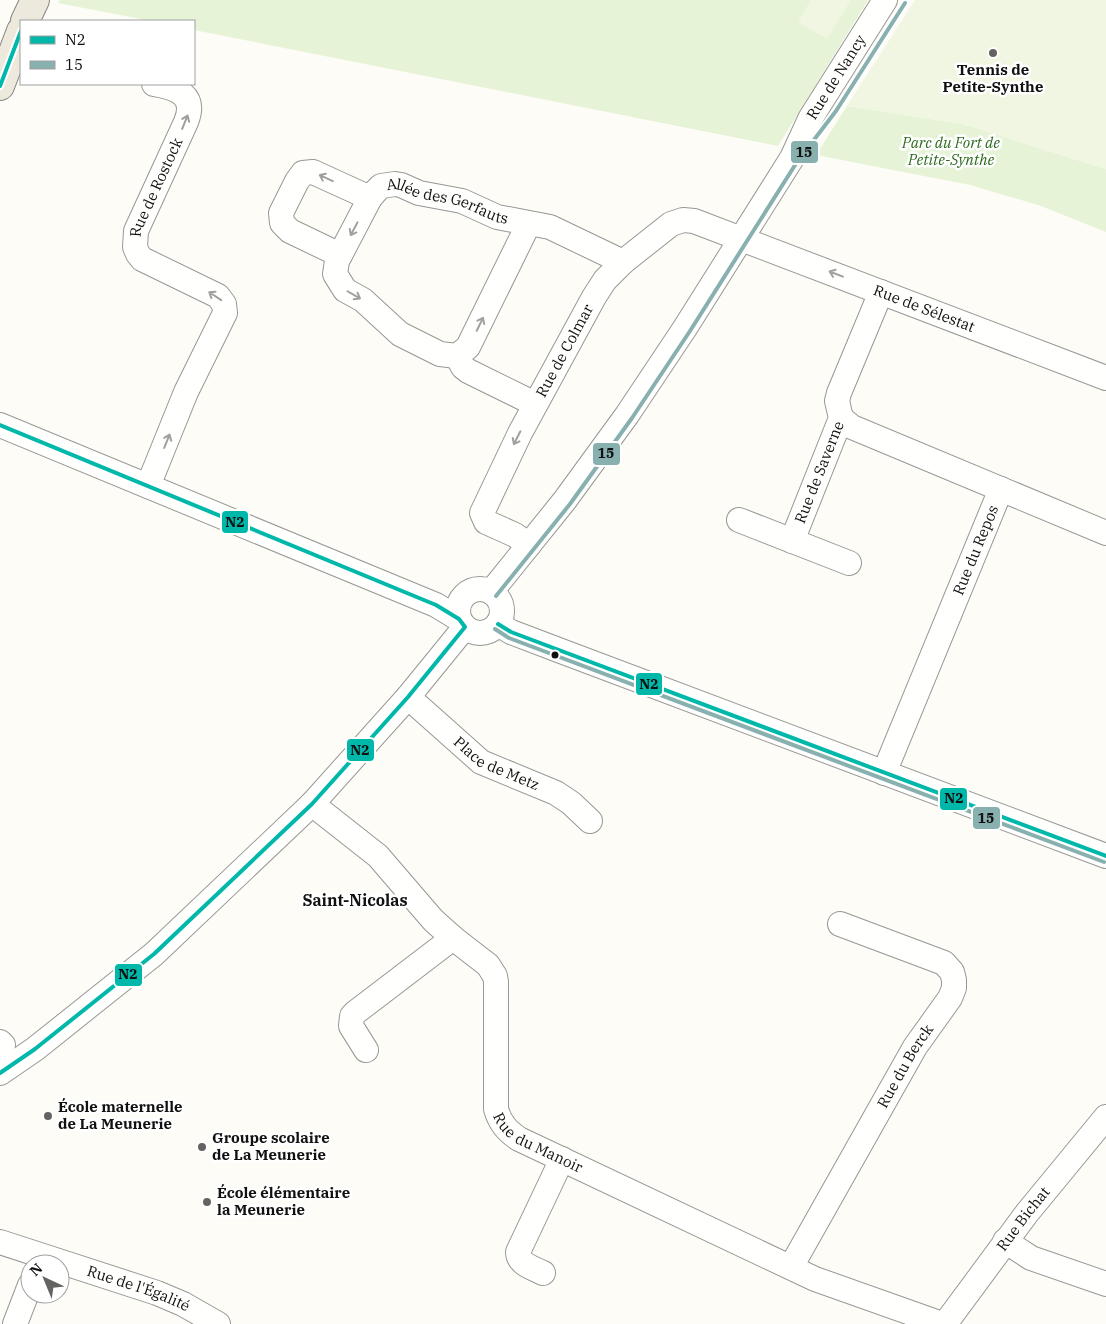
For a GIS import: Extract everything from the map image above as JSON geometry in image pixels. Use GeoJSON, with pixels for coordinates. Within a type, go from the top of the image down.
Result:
{"type":"FeatureCollection","features":[{"type":"Feature","properties":{"kind":"main road"},"geometry":{"type":"LineString","coordinates":[[25,20],[35,0]]}},
{"type":"Feature","properties":{"kind":"main road"},"geometry":{"type":"LineString","coordinates":[[0,86],[18,47]]}},
{"type":"Feature","properties":{"kind":"street","name":"Rue de Nancy"},"geometry":{"type":"LineString","coordinates":[[792,158],[810,119],[885,0]]}},
{"type":"Feature","properties":{"kind":"street","name":"Rue de Nancy"},"geometry":{"type":"LineString","coordinates":[[491,592],[565,500],[637,400],[792,158],[831,108],[900,0]]}},
{"type":"Feature","properties":{"kind":"street","name":"Rue de Rostock"},"geometry":{"type":"LineString","coordinates":[[148,486],[186,392],[225,313],[224,304],[218,296],[145,261],[136,251],[136,231],[190,110],[187,100],[178,91],[157,85]]}},
{"type":"Feature","properties":{"kind":"street","name":"Allée des Gerfauts"},"geometry":{"type":"LineString","coordinates":[[340,256],[290,231],[282,223],[281,213],[297,181],[303,173],[313,172],[370,198]]}},
{"type":"Feature","properties":{"kind":"street","name":"Allée des Gerfauts"},"geometry":{"type":"LineString","coordinates":[[529,223],[468,348],[457,356],[440,354],[400,334],[363,300],[345,290],[335,274],[335,268],[340,256],[370,198],[381,186],[395,184],[419,193],[462,201],[497,217],[529,223],[550,227],[624,262]]}},
{"type":"Feature","properties":{"kind":"street","name":"Rue de Colmar"},"geometry":{"type":"LineString","coordinates":[[529,545],[515,535],[486,522],[482,513],[535,404],[600,287],[624,262],[671,224],[682,220],[694,221],[741,239]]}},
{"type":"Feature","properties":{"kind":"street","name":"Rue de Sélestat"},"geometry":{"type":"LineString","coordinates":[[741,239],[1106,378]]}},
{"type":"Feature","properties":{"kind":"street","name":"Rue de Saverne"},"geometry":{"type":"LineString","coordinates":[[792,541],[841,418],[838,408],[839,393],[881,292]]}},
{"type":"Feature","properties":{"kind":"street"},"geometry":{"type":"LineString","coordinates":[[457,356],[468,372],[535,404]]}},
{"type":"Feature","properties":{"kind":"street","name":"Rue du Repos"},"geometry":{"type":"LineString","coordinates":[[841,418],[852,427],[1001,489],[884,773]]}},
{"type":"Feature","properties":{"kind":"street"},"geometry":{"type":"LineString","coordinates":[[0,425],[436,605],[472,632],[488,632],[498,624],[502,609],[498,598],[491,592],[479,589],[465,594],[458,610],[462,623]]}},
{"type":"Feature","properties":{"kind":"street"},"geometry":{"type":"LineString","coordinates":[[1001,489],[1106,533]]}},
{"type":"Feature","properties":{"kind":"street","name":"Rue de Saverne"},"geometry":{"type":"LineString","coordinates":[[739,520],[848,564]]}},
{"type":"Feature","properties":{"kind":"street"},"geometry":{"type":"LineString","coordinates":[[0,1073],[35,1049],[149,958],[312,804],[408,697],[462,623]]}},
{"type":"Feature","properties":{"kind":"street"},"geometry":{"type":"LineString","coordinates":[[498,624],[511,632],[1106,856]]}},
{"type":"Feature","properties":{"kind":"street","name":"Place de Metz"},"geometry":{"type":"LineString","coordinates":[[408,697],[481,762],[556,793],[571,803],[590,821]]}},
{"type":"Feature","properties":{"kind":"street","name":"Rue du Manoir"},"geometry":{"type":"LineString","coordinates":[[312,804],[378,856],[434,920],[453,938],[483,960],[492,970],[495,976],[496,1103],[500,1121],[514,1136],[838,1289],[944,1324]]}},
{"type":"Feature","properties":{"kind":"street","name":"Rue du Berck"},"geometry":{"type":"LineString","coordinates":[[791,1267],[911,1053],[950,998],[954,984],[952,972],[944,963],[840,924]]}},
{"type":"Feature","properties":{"kind":"street"},"geometry":{"type":"LineString","coordinates":[[366,1050],[351,1026],[352,1016],[453,938]]}},
{"type":"Feature","properties":{"kind":"street"},"geometry":{"type":"LineString","coordinates":[[0,1042],[3,1045],[0,1047]]}},
{"type":"Feature","properties":{"kind":"street","name":"Rue Bichat"},"geometry":{"type":"LineString","coordinates":[[944,1324],[1005,1242],[1106,1117]]}},
{"type":"Feature","properties":{"kind":"street"},"geometry":{"type":"LineString","coordinates":[[543,1273],[522,1262],[518,1252],[562,1159]]}},
{"type":"Feature","properties":{"kind":"street","name":"Rue de l'Égalité"},"geometry":{"type":"LineString","coordinates":[[0,1242],[28,1254]]}},
{"type":"Feature","properties":{"kind":"street"},"geometry":{"type":"LineString","coordinates":[[1005,1242],[1031,1258],[1106,1284]]}},
{"type":"Feature","properties":{"kind":"street","name":"Rue de l'Égalité"},"geometry":{"type":"LineString","coordinates":[[70,1268],[157,1293],[183,1304],[218,1324]]}},
{"type":"Feature","properties":{"kind":"street"},"geometry":{"type":"LineString","coordinates":[[15,1324],[22,1304]]}},
{"type":"Feature","properties":{"kind":"green space"},"geometry":{"type":"Polygon","coordinates":[[[60,0],[868,0],[778,146],[195,30],[195,20],[146,20],[58,3],[60,0]]]}},
{"type":"Feature","properties":{"kind":"green space"},"geometry":{"type":"Polygon","coordinates":[[[811,0],[851,0],[827,39],[798,22],[811,0]]]}},
{"type":"Feature","properties":{"kind":"green space","name":"Tennis de Petite-Synthe"},"geometry":{"type":"Polygon","coordinates":[[[915,0],[1106,0],[1106,169],[963,124],[847,106],[915,0]]]}},
{"type":"Feature","properties":{"kind":"green space","name":"Parc du Fort de Petite-Synthe"},"geometry":{"type":"Polygon","coordinates":[[[847,106],[963,124],[1106,169],[1106,232],[1041,206],[970,185],[816,155],[847,106]]]}},
{"type":"Feature","properties":{"kind":"transit line","name":"15"},"geometry":{"type":"LineString","coordinates":[[496,596],[570,504],[632,418],[690,331],[797,162],[836,111],[905,3]]}},
{"type":"Feature","properties":{"kind":"transit line","name":"N2"},"geometry":{"type":"LineString","coordinates":[[0,86],[20,34]]}},
{"type":"Feature","properties":{"kind":"transit line","name":"N2"},"geometry":{"type":"LineString","coordinates":[[0,425],[436,605],[459,619],[465,627]]}},
{"type":"Feature","properties":{"kind":"transit line","name":"N2"},"geometry":{"type":"LineString","coordinates":[[498,624],[511,632],[1106,856]]}},
{"type":"Feature","properties":{"kind":"transit line","name":"N2"},"geometry":{"type":"LineString","coordinates":[[0,1073],[35,1049],[154,954],[312,804],[408,697],[465,627]]}},
{"type":"Feature","properties":{"kind":"transit line","name":"15"},"geometry":{"type":"LineString","coordinates":[[495,629],[509,638],[1104,862]]}},
{"type":"Feature","properties":{"kind":"place","name":"Tennis de Petite-Synthe"},"geometry":{"type":"Point","coordinates":[993,53]}},
{"type":"Feature","properties":{"kind":"place","name":"École maternelle de La Meunerie"},"geometry":{"type":"Point","coordinates":[48,1116]}},
{"type":"Feature","properties":{"kind":"place","name":"Groupe scolaire de La Meunerie"},"geometry":{"type":"Point","coordinates":[202,1147]}},
{"type":"Feature","properties":{"kind":"place","name":"École élémentaire la Meunerie"},"geometry":{"type":"Point","coordinates":[207,1202]}},
{"type":"Feature","properties":{"kind":"district","name":"Saint-Nicolas"},"geometry":{"type":"Point","coordinates":[355,900]}}]}
